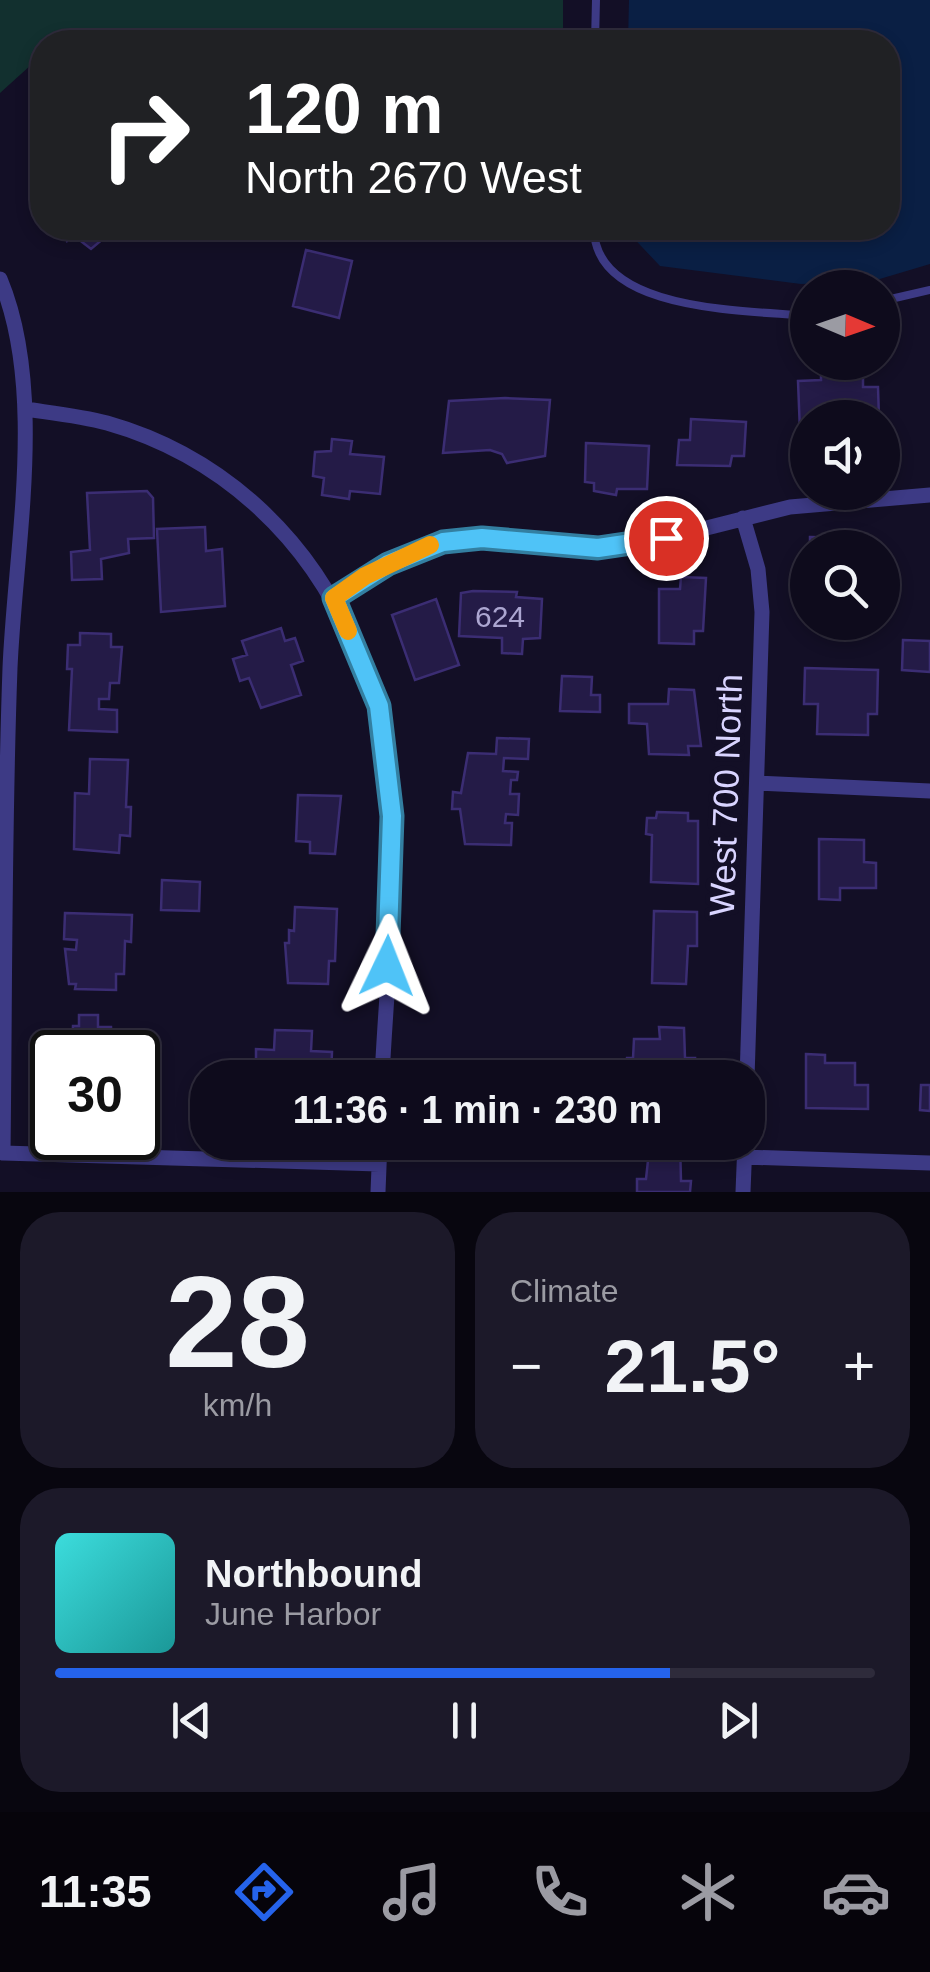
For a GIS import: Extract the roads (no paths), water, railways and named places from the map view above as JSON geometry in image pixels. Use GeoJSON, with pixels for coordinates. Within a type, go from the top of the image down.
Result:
{"type":"FeatureCollection","features":[{"type":"Feature","properties":{"kind":"street"},"geometry":{"type":"LineString","coordinates":[[0,279],[19,342],[25,409],[5,668],[3,1153],[379,1164]]}},
{"type":"Feature","properties":{"kind":"street"},"geometry":{"type":"LineString","coordinates":[[25,409],[106,423],[161,443],[215,472],[256,503],[290,538],[334,598],[379,706],[392,816],[383,1060]]}},
{"type":"Feature","properties":{"kind":"street"},"geometry":{"type":"LineString","coordinates":[[334,598],[412,551],[443,542],[482,538],[598,548],[639,544],[790,506],[930,495]]}},
{"type":"Feature","properties":{"kind":"street","name":"West 700 North"},"geometry":{"type":"LineString","coordinates":[[742,518],[758,569],[762,612],[748,1060]]}},
{"type":"Feature","properties":{"kind":"street"},"geometry":{"type":"LineString","coordinates":[[757,783],[930,791]]}},
{"type":"Feature","properties":{"kind":"street"},"geometry":{"type":"LineString","coordinates":[[765,1151],[930,1163]]}},
{"type":"Feature","properties":{"kind":"street"},"geometry":{"type":"LineString","coordinates":[[378,1192],[379,1160]]}},
{"type":"Feature","properties":{"kind":"street"},"geometry":{"type":"LineString","coordinates":[[743,1192],[745,1160]]}},
{"type":"Feature","properties":{"kind":"lane"},"geometry":{"type":"LineString","coordinates":[[595,30],[596,0]]}},
{"type":"Feature","properties":{"kind":"lane"},"geometry":{"type":"LineString","coordinates":[[596,240],[616,276],[659,300],[790,314]]}},
{"type":"Feature","properties":{"kind":"lane"},"geometry":{"type":"LineString","coordinates":[[900,296],[930,290]]}},
{"type":"Feature","properties":{"kind":"water"},"geometry":{"type":"Polygon","coordinates":[[[629,0],[930,0],[930,264],[900,273],[790,270],[790,283],[660,266],[635,240],[900,240],[900,30],[628,30],[629,0]]]}}]}
